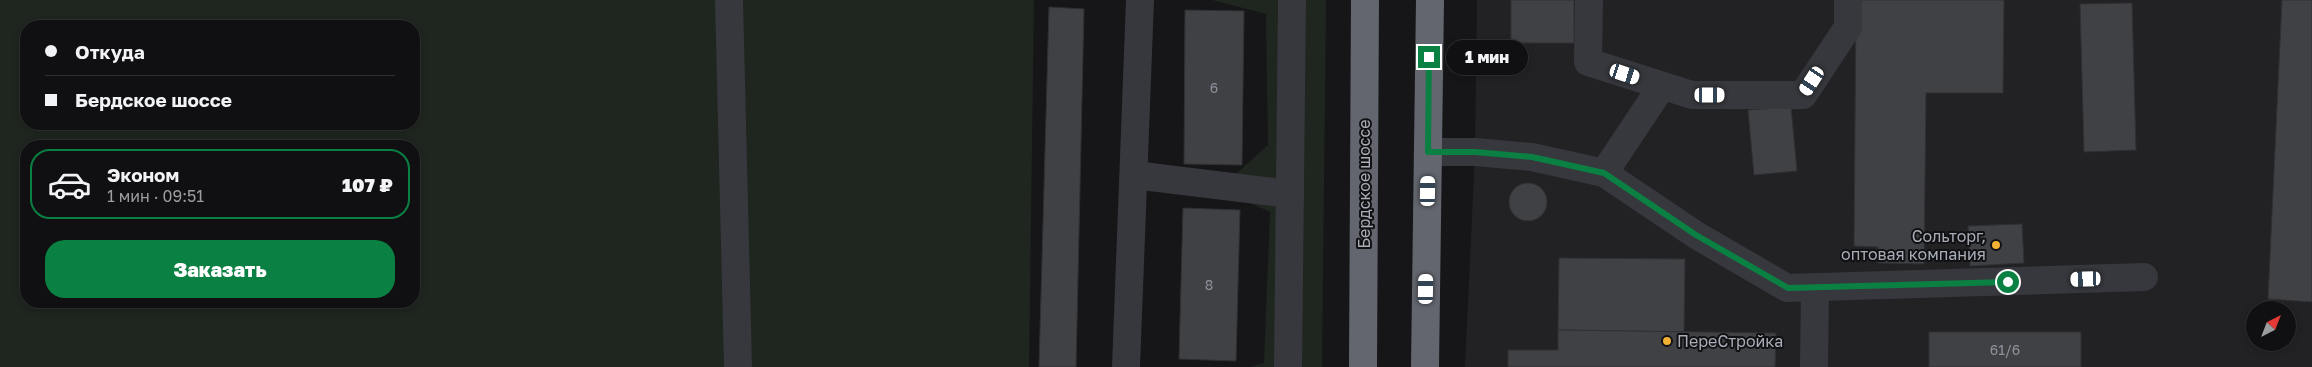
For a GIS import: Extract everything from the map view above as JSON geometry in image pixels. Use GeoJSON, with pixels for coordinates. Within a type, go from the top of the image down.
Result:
{"type":"FeatureCollection","features":[{"type":"Feature","properties":{"kind":"highway","name":"Бердское шоссе"},"geometry":{"type":"LineString","coordinates":[[1363,367],[1365,0]]}},
{"type":"Feature","properties":{"kind":"highway"},"geometry":{"type":"LineString","coordinates":[[1425,367],[1430,0]]}},
{"type":"Feature","properties":{"kind":"lane"},"geometry":{"type":"LineString","coordinates":[[729,0],[738,367]]}},
{"type":"Feature","properties":{"kind":"lane"},"geometry":{"type":"LineString","coordinates":[[1126,367],[1140,0]]}},
{"type":"Feature","properties":{"kind":"lane"},"geometry":{"type":"LineString","coordinates":[[1288,367],[1292,0]]}},
{"type":"Feature","properties":{"kind":"lane"},"geometry":{"type":"LineString","coordinates":[[1589,0],[1588,62],[1692,95],[1803,95],[1848,27],[1848,0]]}},
{"type":"Feature","properties":{"kind":"lane"},"geometry":{"type":"LineString","coordinates":[[1604,173],[1662,86]]}},
{"type":"Feature","properties":{"kind":"lane"},"geometry":{"type":"LineString","coordinates":[[1428,152],[1475,152],[1532,157],[1604,173],[1696,235],[1788,288],[1815,289],[2144,277]]}},
{"type":"Feature","properties":{"kind":"lane"},"geometry":{"type":"LineString","coordinates":[[1134,175],[1290,194]]}},
{"type":"Feature","properties":{"kind":"lane"},"geometry":{"type":"LineString","coordinates":[[1814,367],[1815,289]]}},
{"type":"Feature","properties":{"kind":"shaded area"},"geometry":{"type":"Polygon","coordinates":[[[0,0],[1034,0],[1029,367],[0,367],[0,0]]]}},
{"type":"Feature","properties":{"kind":"shaded area"},"geometry":{"type":"Polygon","coordinates":[[[1212,0],[1326,0],[1322,367],[1250,367],[1264,363],[1270,212],[1219,189],[1268,145],[1266,14],[1212,0]]]}},
{"type":"Feature","properties":{"kind":"shaded area"},"geometry":{"type":"Polygon","coordinates":[[[1477,0],[2312,0],[2312,367],[1465,367],[1475,152],[1477,0]]]}},
{"type":"Feature","properties":{"kind":"building"},"geometry":{"type":"Polygon","coordinates":[[[1511,0],[1574,0],[1574,43],[1511,43],[1511,0]]]}},
{"type":"Feature","properties":{"kind":"building"},"geometry":{"type":"Polygon","coordinates":[[[1856,0],[2004,0],[2003,93],[1926,93],[1924,264],[1878,263],[1878,247],[1854,246],[1856,0]]]}},
{"type":"Feature","properties":{"kind":"building"},"geometry":{"type":"Polygon","coordinates":[[[2282,0],[2312,0],[2312,302],[2268,299],[2282,0]]]}},
{"type":"Feature","properties":{"kind":"building"},"geometry":{"type":"Polygon","coordinates":[[[2132,3],[2136,150],[2084,152],[2080,4],[2132,3]]]}},
{"type":"Feature","properties":{"kind":"building"},"geometry":{"type":"Polygon","coordinates":[[[1049,7],[1084,9],[1076,367],[1039,367],[1049,7]]]}},
{"type":"Feature","properties":{"kind":"building"},"geometry":{"type":"Polygon","coordinates":[[[1185,10],[1244,11],[1242,165],[1184,164],[1185,10]]]}},
{"type":"Feature","properties":{"kind":"building"},"geometry":{"type":"Polygon","coordinates":[[[1791,107],[1797,171],[1754,175],[1748,110],[1791,107]]]}},
{"type":"Feature","properties":{"kind":"building"},"geometry":{"type":"Polygon","coordinates":[[[1528,183],[1542,188],[1547,202],[1542,216],[1528,221],[1514,216],[1509,202],[1514,188],[1528,183]]]}},
{"type":"Feature","properties":{"kind":"building"},"geometry":{"type":"Polygon","coordinates":[[[1183,208],[1240,210],[1236,361],[1179,359],[1183,208]]]}},
{"type":"Feature","properties":{"kind":"building","name":"Сольторг, оптовая компания"},"geometry":{"type":"Polygon","coordinates":[[[2022,224],[2024,263],[1970,266],[1968,226],[2022,224]]]}},
{"type":"Feature","properties":{"kind":"building"},"geometry":{"type":"Polygon","coordinates":[[[1559,258],[1685,259],[1684,332],[1558,330],[1559,258]]]}},
{"type":"Feature","properties":{"kind":"building","name":"ПереСтройка"},"geometry":{"type":"Polygon","coordinates":[[[1558,330],[1776,333],[1775,367],[1508,367],[1508,350],[1558,350],[1558,330]]]}},
{"type":"Feature","properties":{"kind":"building"},"geometry":{"type":"Polygon","coordinates":[[[1929,332],[2081,332],[2081,367],[1929,367],[1929,332]]]}},
{"type":"Feature","properties":{"kind":"place","name":"Сольторг, оптовая компания"},"geometry":{"type":"Point","coordinates":[1996,245]}},
{"type":"Feature","properties":{"kind":"place","name":"ПереСтройка"},"geometry":{"type":"Point","coordinates":[1667,341]}},
{"type":"Feature","properties":{"kind":"route"},"geometry":{"type":"LineString","coordinates":[[1429,57],[1428,152],[1475,152],[1532,157],[1604,173],[1696,235],[1788,288],[1815,289],[2008,282]]}}]}
